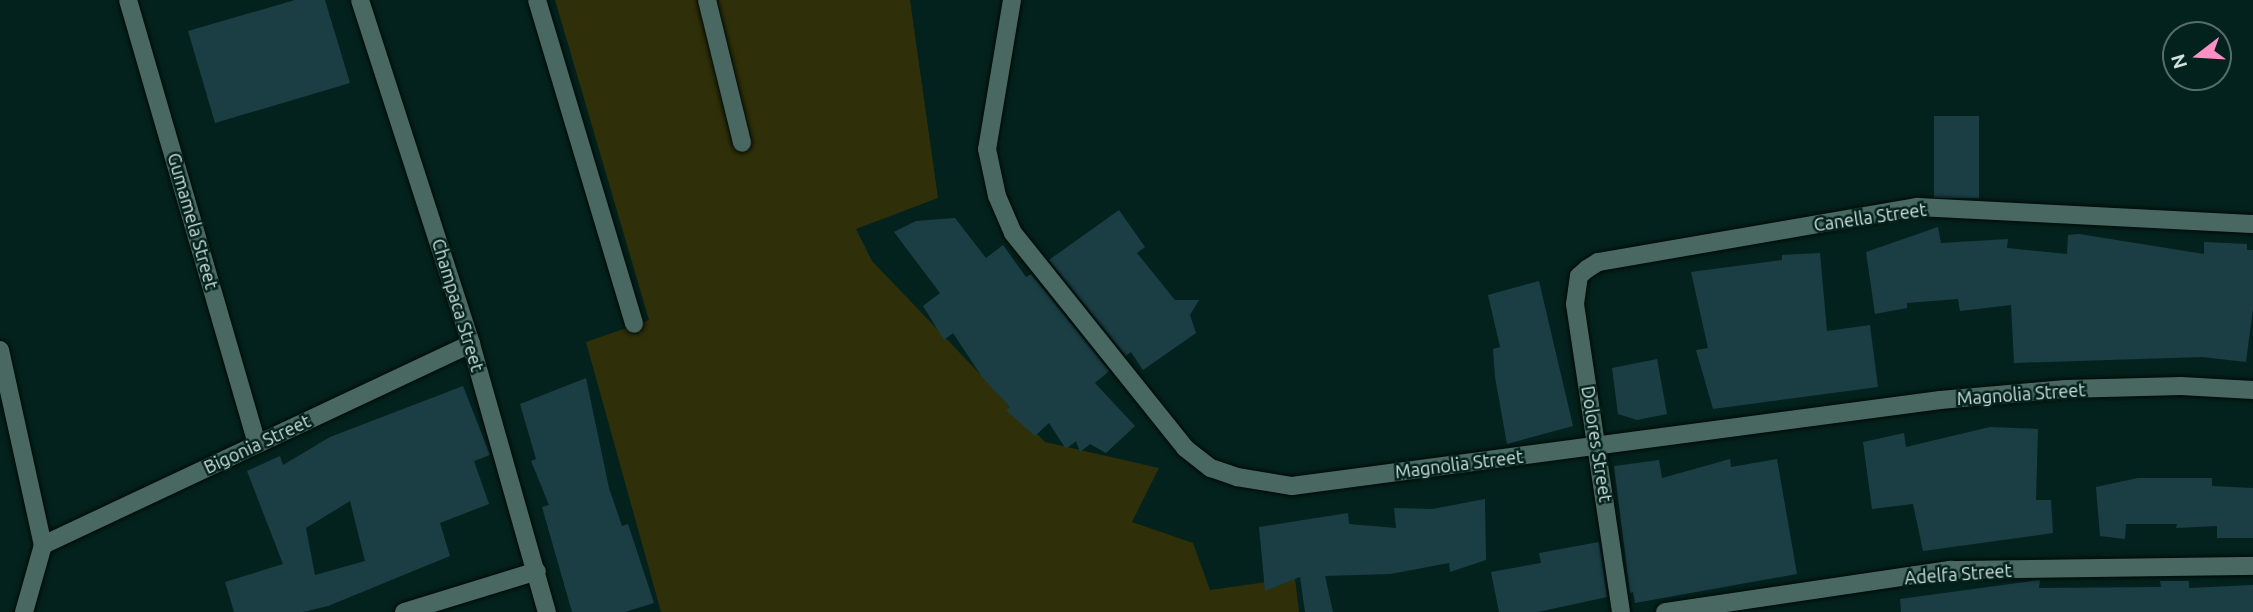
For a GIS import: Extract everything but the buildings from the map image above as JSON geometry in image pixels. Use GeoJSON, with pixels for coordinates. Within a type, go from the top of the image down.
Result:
{"type":"FeatureCollection","features":[{"type":"Feature","properties":{"kind":"street","name":"Gumamela Street"},"geometry":{"type":"LineString","coordinates":[[128,0],[257,443]]}},
{"type":"Feature","properties":{"kind":"street","name":"Champaca Street"},"geometry":{"type":"LineString","coordinates":[[360,0],[471,344],[547,612]]}},
{"type":"Feature","properties":{"kind":"street"},"geometry":{"type":"LineString","coordinates":[[537,0],[635,324]]}},
{"type":"Feature","properties":{"kind":"street"},"geometry":{"type":"LineString","coordinates":[[707,0],[742,144]]}},
{"type":"Feature","properties":{"kind":"street","name":"Magnolia Street"},"geometry":{"type":"LineString","coordinates":[[1012,0],[987,149],[997,196],[1013,233],[1037,264],[1185,447],[1211,468],[1292,486],[2024,393],[2181,386],[2253,390]]}},
{"type":"Feature","properties":{"kind":"street","name":"Canella Street"},"geometry":{"type":"LineString","coordinates":[[1579,276],[1598,262],[1917,206],[2253,223]]}},
{"type":"Feature","properties":{"kind":"street","name":"Dolores Street"},"geometry":{"type":"LineString","coordinates":[[1579,276],[1575,304],[1621,612]]}},
{"type":"Feature","properties":{"kind":"street","name":"Bigonia Street"},"geometry":{"type":"LineString","coordinates":[[43,545],[471,344]]}},
{"type":"Feature","properties":{"kind":"street"},"geometry":{"type":"LineString","coordinates":[[0,350],[43,545],[24,612]]}},
{"type":"Feature","properties":{"kind":"street","name":"Adelfa Street"},"geometry":{"type":"LineString","coordinates":[[1665,612],[1951,570],[2253,566]]}},
{"type":"Feature","properties":{"kind":"street"},"geometry":{"type":"LineString","coordinates":[[404,612],[537,571]]}},
{"type":"Feature","properties":{"kind":"shaded area"},"geometry":{"type":"Polygon","coordinates":[[[555,0],[910,0],[938,198],[856,229],[872,261],[1045,442],[1159,468],[1132,522],[1193,543],[1210,590],[1295,578],[1299,612],[661,612],[586,342],[649,320],[555,0]]]}}]}
